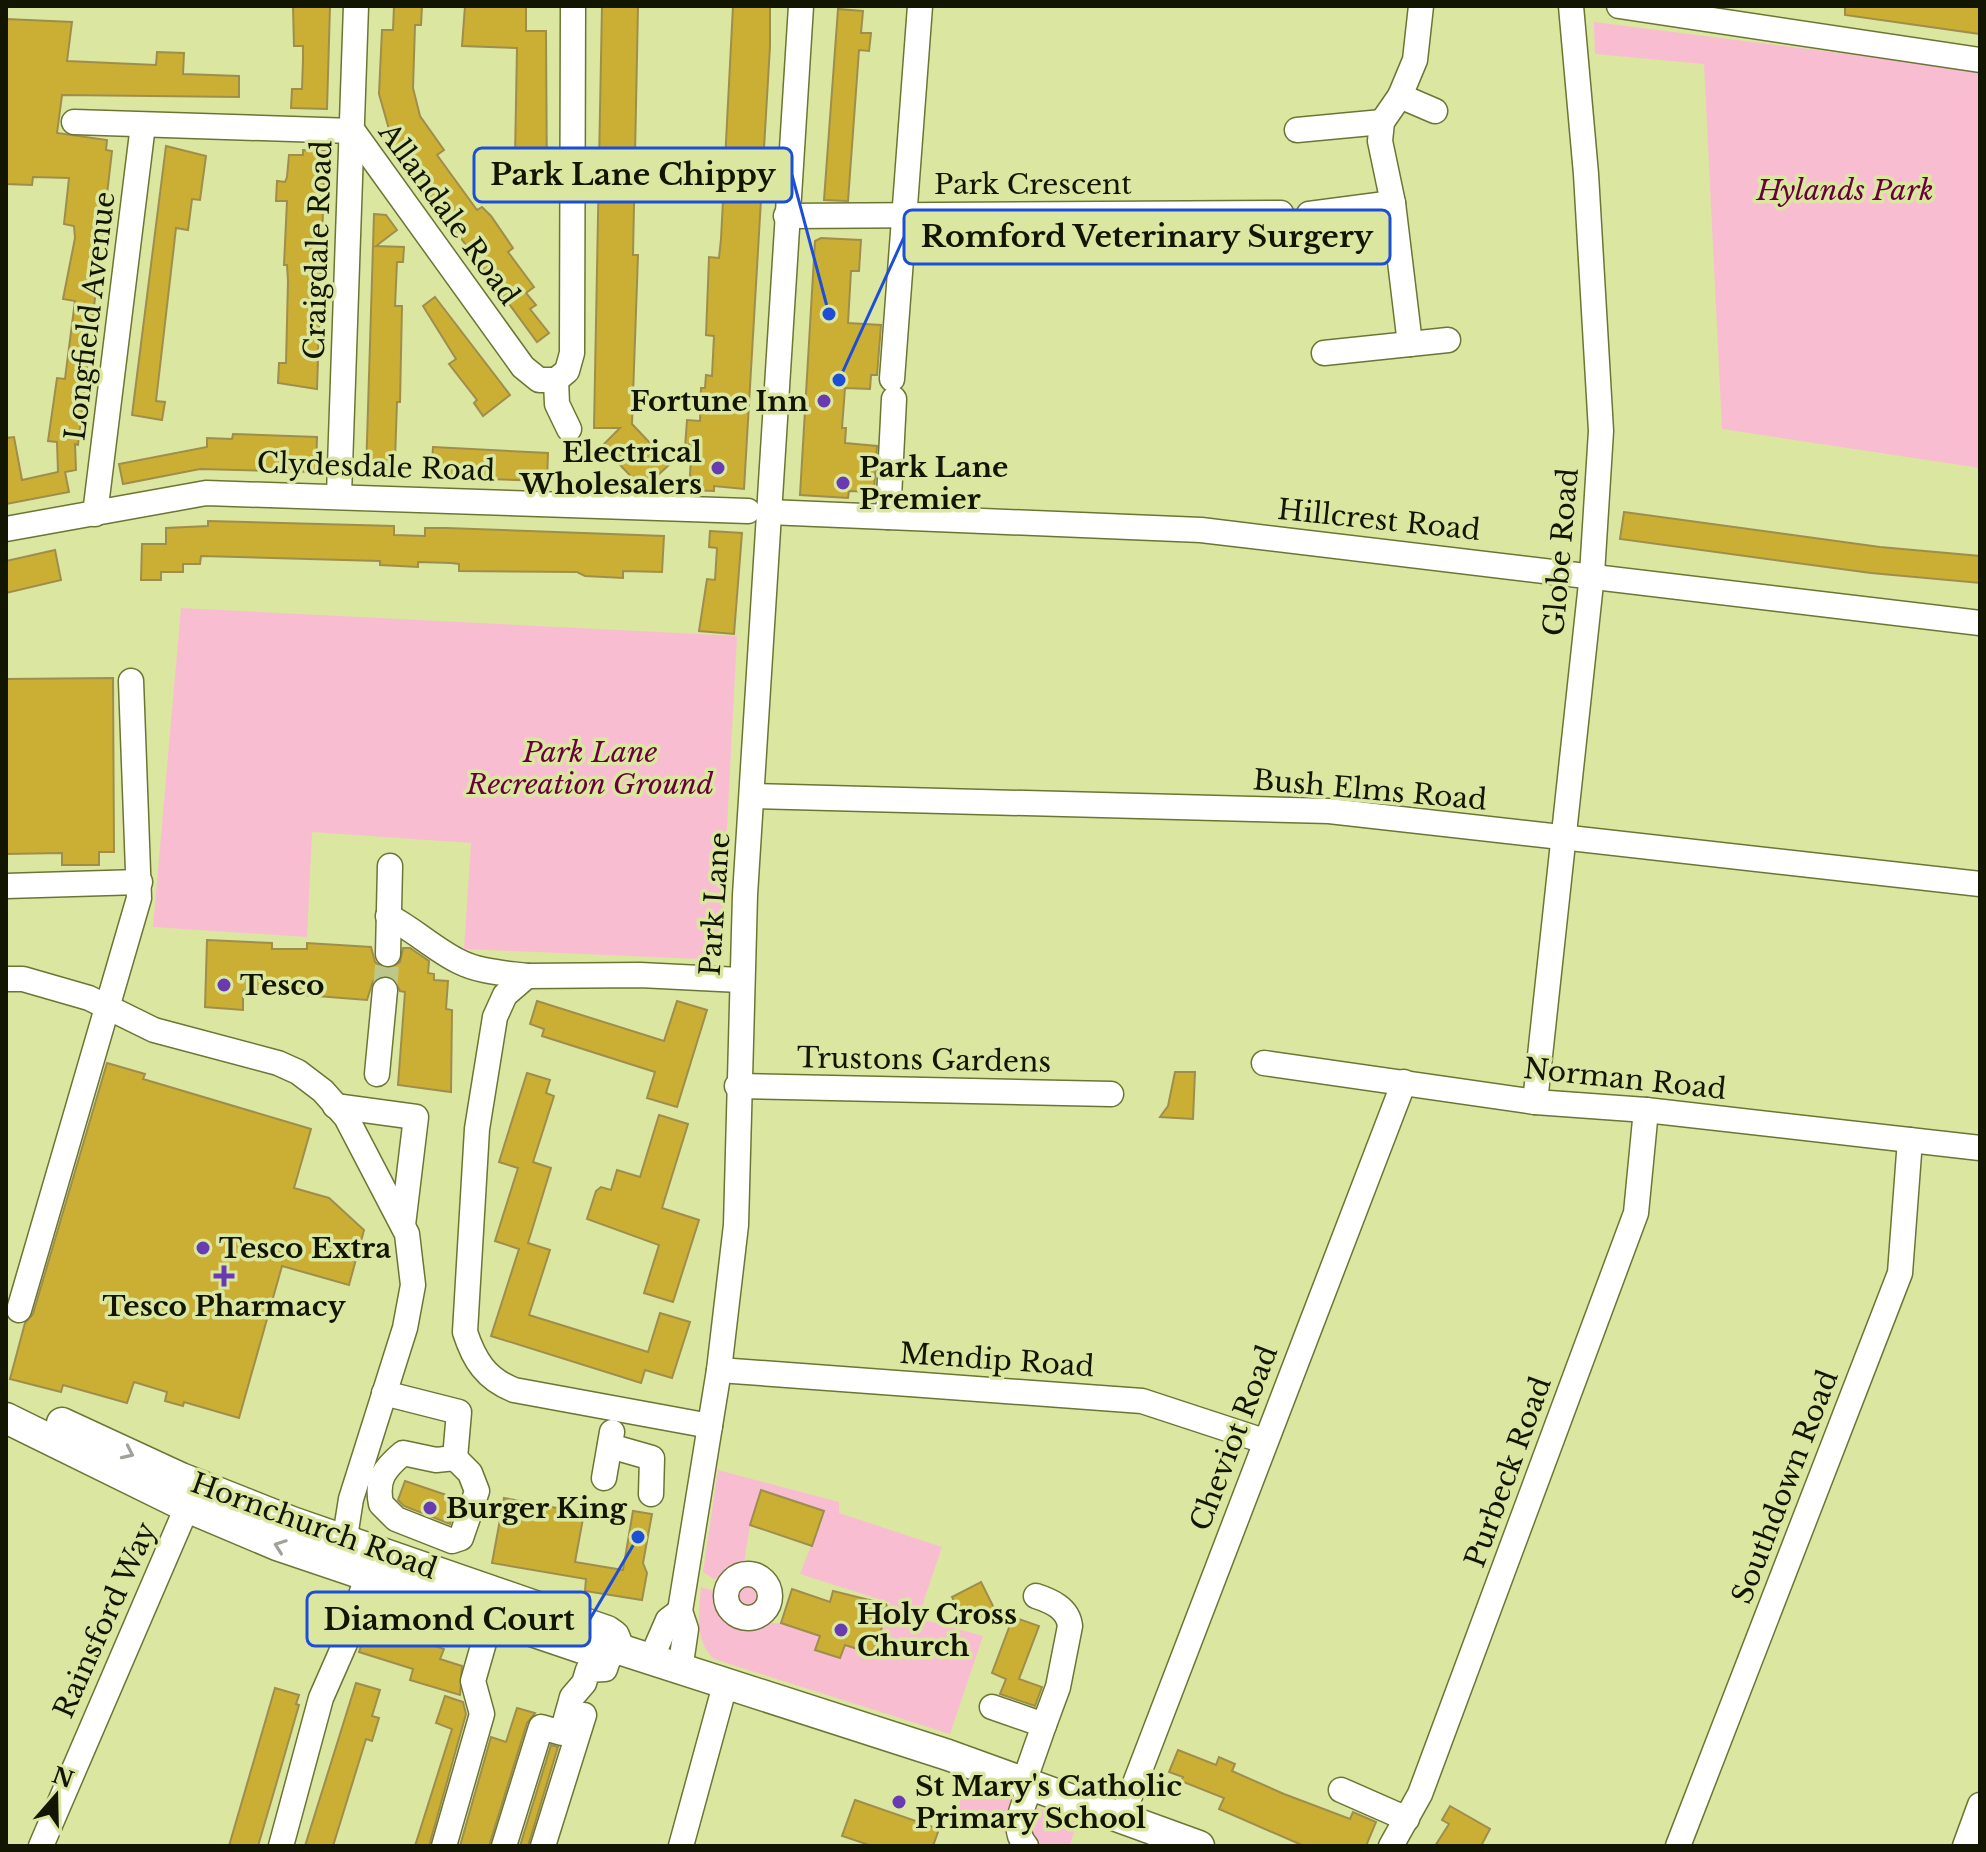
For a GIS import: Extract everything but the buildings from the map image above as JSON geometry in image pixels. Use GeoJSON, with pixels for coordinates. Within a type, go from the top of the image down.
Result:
{"type":"FeatureCollection","features":[{"type":"Feature","properties":{"kind":"main road","name":"Hornchurch Road"},"geometry":{"type":"LineString","coordinates":[[6,1398],[351,1560],[491,1618],[651,1659],[1028,1784],[1199,1846]]}},
{"type":"Feature","properties":{"kind":"main road","name":"Hornchurch Road"},"geometry":{"type":"LineString","coordinates":[[6,1418],[187,1507],[277,1545],[351,1560],[607,1631],[614,1636],[614,1651]]}},
{"type":"Feature","properties":{"kind":"street","name":"Craigdale Road"},"geometry":{"type":"LineString","coordinates":[[339,495],[356,6]]}},
{"type":"Feature","properties":{"kind":"street"},"geometry":{"type":"LineString","coordinates":[[569,429],[557,404],[556,380],[567,371],[572,353],[573,6]]}},
{"type":"Feature","properties":{"kind":"street","name":"Park Lane"},"geometry":{"type":"LineString","coordinates":[[680,1670],[686,1629],[680,1611],[719,1370],[736,1225],[740,980],[753,796],[758,512],[799,74],[801,6]]}},
{"type":"Feature","properties":{"kind":"street"},"geometry":{"type":"LineString","coordinates":[[888,517],[893,389],[920,6]]}},
{"type":"Feature","properties":{"kind":"street"},"geometry":{"type":"LineString","coordinates":[[1410,344],[1393,203],[1380,141],[1382,122],[1400,96],[1415,60],[1421,6]]}},
{"type":"Feature","properties":{"kind":"street","name":"Globe Road"},"geometry":{"type":"LineString","coordinates":[[1535,1102],[1592,574],[1601,431],[1586,174],[1571,6]]}},
{"type":"Feature","properties":{"kind":"street"},"geometry":{"type":"LineString","coordinates":[[1619,6],[1980,60]]}},
{"type":"Feature","properties":{"kind":"street"},"geometry":{"type":"LineString","coordinates":[[1400,96],[1435,111]]}},
{"type":"Feature","properties":{"kind":"street","name":"Allandale Road"},"geometry":{"type":"LineString","coordinates":[[74,122],[353,131],[523,367],[539,380],[556,380]]}},
{"type":"Feature","properties":{"kind":"street"},"geometry":{"type":"LineString","coordinates":[[1297,130],[1382,122]]}},
{"type":"Feature","properties":{"kind":"street","name":"Longfield Avenue"},"geometry":{"type":"LineString","coordinates":[[95,514],[143,125]]}},
{"type":"Feature","properties":{"kind":"street"},"geometry":{"type":"LineString","coordinates":[[1309,214],[1393,203]]}},
{"type":"Feature","properties":{"kind":"street","name":"Park Crescent"},"geometry":{"type":"LineString","coordinates":[[786,216],[1281,213]]}},
{"type":"Feature","properties":{"kind":"street"},"geometry":{"type":"LineString","coordinates":[[1324,353],[1448,340]]}},
{"type":"Feature","properties":{"kind":"street","name":"Clydesdale Road"},"geometry":{"type":"LineString","coordinates":[[6,529],[206,493],[607,494],[758,512]]}},
{"type":"Feature","properties":{"kind":"street","name":"Hillcrest Road"},"geometry":{"type":"LineString","coordinates":[[758,512],[1201,530],[1592,574],[1980,623]]}},
{"type":"Feature","properties":{"kind":"street"},"geometry":{"type":"LineString","coordinates":[[19,1310],[139,898],[131,681]]}},
{"type":"Feature","properties":{"kind":"street","name":"Bush Elms Road"},"geometry":{"type":"LineString","coordinates":[[753,796],[1329,811],[1980,884]]}},
{"type":"Feature","properties":{"kind":"street"},"geometry":{"type":"LineString","coordinates":[[388,954],[390,866]]}},
{"type":"Feature","properties":{"kind":"street"},"geometry":{"type":"LineString","coordinates":[[6,886],[140,882]]}},
{"type":"Feature","properties":{"kind":"street"},"geometry":{"type":"LineString","coordinates":[[388,916],[415,930],[458,961],[484,970],[527,976],[640,975],[740,980]]}},
{"type":"Feature","properties":{"kind":"street"},"geometry":{"type":"LineString","coordinates":[[527,976],[505,995],[495,1017],[477,1129],[465,1332],[474,1356],[495,1383],[615,1410],[710,1426]]}},
{"type":"Feature","properties":{"kind":"street"},"geometry":{"type":"LineString","coordinates":[[6,979],[23,979],[108,1005],[154,1030],[298,1072],[335,1106],[353,1130],[403,1225],[412,1259],[413,1285],[405,1328],[351,1499],[350,1632],[321,1698],[281,1846]]}},
{"type":"Feature","properties":{"kind":"street"},"geometry":{"type":"LineString","coordinates":[[377,1074],[385,990]]}},
{"type":"Feature","properties":{"kind":"street","name":"Norman Road"},"geometry":{"type":"LineString","coordinates":[[1264,1063],[1535,1102],[1646,1110],[1980,1148]]}},
{"type":"Feature","properties":{"kind":"street","name":"Cheviot Road"},"geometry":{"type":"LineString","coordinates":[[1122,1817],[1404,1082]]}},
{"type":"Feature","properties":{"kind":"street","name":"Trustons Gardens"},"geometry":{"type":"LineString","coordinates":[[737,1086],[1111,1094]]}},
{"type":"Feature","properties":{"kind":"street"},"geometry":{"type":"LineString","coordinates":[[335,1106],[416,1117],[403,1225]]}},
{"type":"Feature","properties":{"kind":"street","name":"Purbeck Road"},"geometry":{"type":"LineString","coordinates":[[1391,1846],[1420,1794],[1636,1213],[1646,1110]]}},
{"type":"Feature","properties":{"kind":"street","name":"Southdown Road"},"geometry":{"type":"LineString","coordinates":[[1678,1846],[1900,1273],[1910,1140]]}},
{"type":"Feature","properties":{"kind":"street","name":"Mendip Road"},"geometry":{"type":"LineString","coordinates":[[719,1370],[1142,1401],[1264,1441]]}},
{"type":"Feature","properties":{"kind":"street"},"geometry":{"type":"LineString","coordinates":[[384,1393],[459,1412],[455,1458]]}},
{"type":"Feature","properties":{"kind":"street"},"geometry":{"type":"LineString","coordinates":[[604,1478],[615,1410]]}},
{"type":"Feature","properties":{"kind":"street"},"geometry":{"type":"LineString","coordinates":[[610,1446],[652,1458],[651,1494]]}},
{"type":"Feature","properties":{"kind":"street","name":"Rainsford Way"},"geometry":{"type":"LineString","coordinates":[[41,1846],[187,1507]]}},
{"type":"Feature","properties":{"kind":"street"},"geometry":{"type":"LineString","coordinates":[[685,1579],[727,1589]]}},
{"type":"Feature","properties":{"kind":"street"},"geometry":{"type":"LineString","coordinates":[[1026,1846],[1018,1836],[1018,1824],[1044,1725],[1058,1687],[1070,1626],[1069,1618],[1058,1606],[1036,1596]]}},
{"type":"Feature","properties":{"kind":"street","name":"Park Lane"},"geometry":{"type":"LineString","coordinates":[[651,1659],[668,1620],[680,1611]]}},
{"type":"Feature","properties":{"kind":"street"},"geometry":{"type":"LineString","coordinates":[[444,1846],[482,1714],[473,1681],[491,1618]]}},
{"type":"Feature","properties":{"kind":"street"},"geometry":{"type":"LineString","coordinates":[[504,1846],[541,1727],[562,1733],[572,1697],[584,1683],[588,1670],[605,1669],[614,1651]]}},
{"type":"Feature","properties":{"kind":"street"},"geometry":{"type":"LineString","coordinates":[[543,1846],[588,1702],[584,1683]]}},
{"type":"Feature","properties":{"kind":"street"},"geometry":{"type":"LineString","coordinates":[[681,1846],[725,1685]]}},
{"type":"Feature","properties":{"kind":"street"},"geometry":{"type":"LineString","coordinates":[[992,1707],[1044,1725]]}},
{"type":"Feature","properties":{"kind":"street"},"geometry":{"type":"LineString","coordinates":[[1341,1790],[1407,1819]]}},
{"type":"Feature","properties":{"kind":"street"},"geometry":{"type":"LineString","coordinates":[[1965,1846],[1980,1805]]}},
{"type":"Feature","properties":{"kind":"green space","name":"Hylands Park"},"geometry":{"type":"Polygon","coordinates":[[[1594,22],[1980,71],[1980,468],[1722,429],[1704,64],[1595,54],[1594,22]]]}},
{"type":"Feature","properties":{"kind":"green space","name":"Park Lane Recreation Ground"},"geometry":{"type":"Polygon","coordinates":[[[181,608],[737,636],[721,942],[709,957],[700,959],[464,949],[471,843],[312,832],[307,937],[153,927],[181,608]]]}},
{"type":"Feature","properties":{"kind":"green space"},"geometry":{"type":"Polygon","coordinates":[[[718,1470],[839,1502],[839,1513],[942,1547],[918,1618],[983,1636],[950,1734],[714,1659],[703,1644],[699,1626],[701,1587],[721,1593],[730,1618],[737,1623],[772,1623],[797,1628],[820,1636],[816,1650],[840,1658],[845,1645],[873,1654],[888,1609],[885,1608],[891,1603],[800,1574],[824,1512],[762,1490],[750,1525],[744,1563],[730,1575],[714,1579],[703,1572],[718,1470]]]}},
{"type":"Feature","properties":{"kind":"green space"},"geometry":{"type":"Polygon","coordinates":[[[748,1582],[758,1586],[762,1596],[758,1606],[748,1610],[738,1606],[734,1596],[738,1586],[748,1582]]]}},
{"type":"Feature","properties":{"kind":"green space"},"geometry":{"type":"Polygon","coordinates":[[[963,1783],[1016,1801],[1005,1833],[986,1825],[957,1822],[963,1783]]]}},
{"type":"Feature","properties":{"kind":"green space"},"geometry":{"type":"Polygon","coordinates":[[[1032,1806],[1078,1821],[1070,1844],[1037,1846],[1028,1838],[1032,1806]]]}},
{"type":"Feature","properties":{"kind":"tunnel"},"geometry":{"type":"LineString","coordinates":[[385,990],[388,954]]}},
{"type":"Feature","properties":{"kind":"place","name":"Park Lane Chippy"},"geometry":{"type":"Point","coordinates":[829,314]}},
{"type":"Feature","properties":{"kind":"place","name":"Romford Veterinary Surgery"},"geometry":{"type":"Point","coordinates":[839,380]}},
{"type":"Feature","properties":{"kind":"place","name":"Fortune Inn"},"geometry":{"type":"Point","coordinates":[824,401]}},
{"type":"Feature","properties":{"kind":"place","name":"Electrical Wholesalers"},"geometry":{"type":"Point","coordinates":[718,468]}},
{"type":"Feature","properties":{"kind":"place","name":"Park Lane Premier"},"geometry":{"type":"Point","coordinates":[843,483]}},
{"type":"Feature","properties":{"kind":"place","name":"Tesco"},"geometry":{"type":"Point","coordinates":[224,985]}},
{"type":"Feature","properties":{"kind":"place","name":"Tesco Extra"},"geometry":{"type":"Point","coordinates":[203,1248]}},
{"type":"Feature","properties":{"kind":"place","name":"Tesco Pharmacy"},"geometry":{"type":"Point","coordinates":[224,1276]}},
{"type":"Feature","properties":{"kind":"place","name":"Burger King"},"geometry":{"type":"Point","coordinates":[430,1508]}},
{"type":"Feature","properties":{"kind":"place","name":"Diamond Court"},"geometry":{"type":"Point","coordinates":[638,1537]}},
{"type":"Feature","properties":{"kind":"place","name":"Holy Cross Church"},"geometry":{"type":"Point","coordinates":[841,1630]}},
{"type":"Feature","properties":{"kind":"place","name":"St Mary's Catholic Primary School"},"geometry":{"type":"Point","coordinates":[899,1802]}}]}
